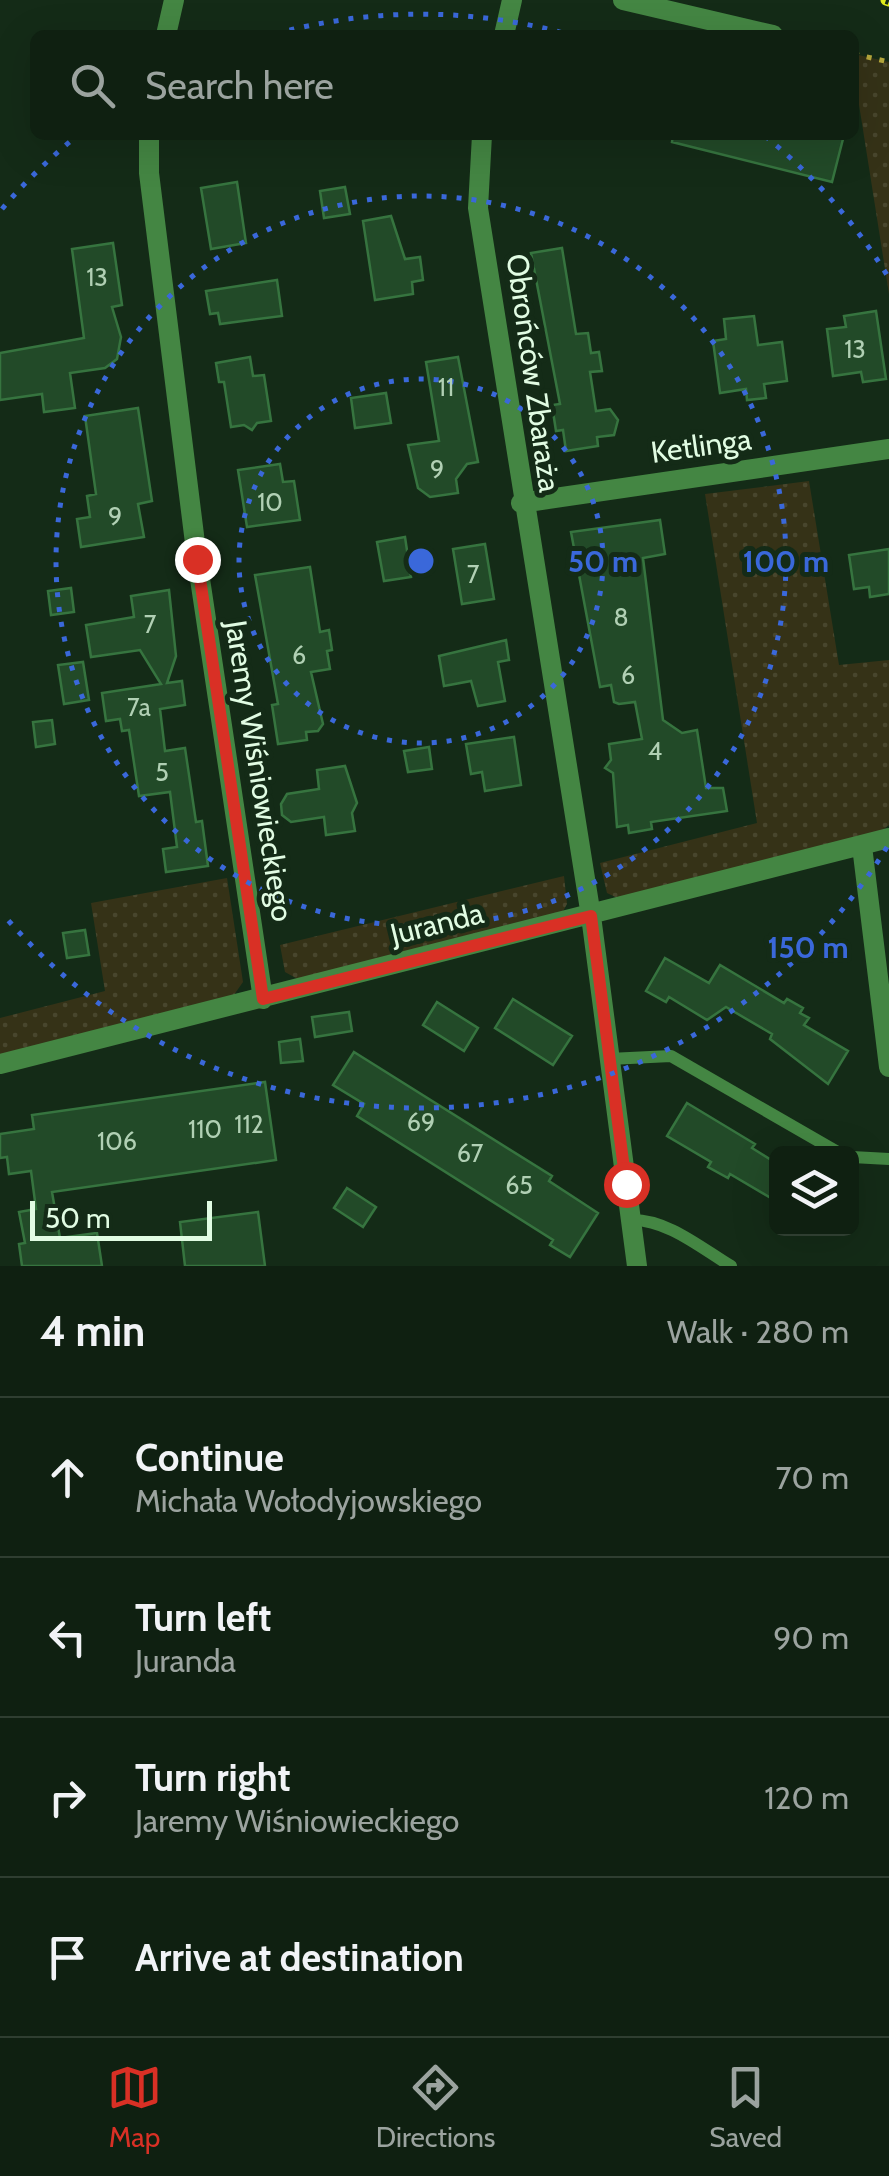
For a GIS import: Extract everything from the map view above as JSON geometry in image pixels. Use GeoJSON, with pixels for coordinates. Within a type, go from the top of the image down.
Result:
{"type":"FeatureCollection","features":[{"type":"Feature","properties":{"kind":"street"},"geometry":{"type":"LineString","coordinates":[[167,30],[174,0]]}},
{"type":"Feature","properties":{"kind":"street"},"geometry":{"type":"LineString","coordinates":[[505,30],[512,0]]}},
{"type":"Feature","properties":{"kind":"street"},"geometry":{"type":"LineString","coordinates":[[623,0],[752,30]]}},
{"type":"Feature","properties":{"kind":"street","name":"Jaremy Wiśniowieckiego"},"geometry":{"type":"LineString","coordinates":[[149,140],[149,174],[197,559],[263,999]]}},
{"type":"Feature","properties":{"kind":"street","name":"Obrońców Zbaraża"},"geometry":{"type":"LineString","coordinates":[[482,140],[478,208],[521,503],[591,916],[636,1266]]}},
{"type":"Feature","properties":{"kind":"street","name":"Ketlinga"},"geometry":{"type":"LineString","coordinates":[[521,503],[889,448]]}},
{"type":"Feature","properties":{"kind":"street","name":"Juranda"},"geometry":{"type":"LineString","coordinates":[[0,1064],[889,838]]}},
{"type":"Feature","properties":{"kind":"street"},"geometry":{"type":"LineString","coordinates":[[862,846],[889,1067]]}},
{"type":"Feature","properties":{"kind":"lane"},"geometry":{"type":"LineString","coordinates":[[610,1059],[671,1056],[828,1146]]}},
{"type":"Feature","properties":{"kind":"lane"},"geometry":{"type":"LineString","coordinates":[[859,1158],[889,1160]]}},
{"type":"Feature","properties":{"kind":"lane"},"geometry":{"type":"LineString","coordinates":[[630,1220],[648,1220],[662,1226],[732,1266]]}},
{"type":"Feature","properties":{"kind":"path"},"geometry":{"type":"LineString","coordinates":[[859,55],[889,62]]}},
{"type":"Feature","properties":{"kind":"shaded area"},"geometry":{"type":"Polygon","coordinates":[[[859,55],[889,62],[889,294],[859,105],[859,55]]]}},
{"type":"Feature","properties":{"kind":"shaded area"},"geometry":{"type":"Polygon","coordinates":[[[809,481],[839,665],[889,660],[889,825],[862,846],[632,905],[607,893],[600,863],[757,823],[705,494],[809,481]]]}},
{"type":"Feature","properties":{"kind":"shaded area"},"geometry":{"type":"Polygon","coordinates":[[[564,876],[567,904],[556,924],[312,987],[285,972],[280,945],[564,876]]]}},
{"type":"Feature","properties":{"kind":"shaded area"},"geometry":{"type":"Polygon","coordinates":[[[227,878],[243,982],[224,1009],[0,1064],[0,1018],[105,991],[91,903],[227,878]]]}},
{"type":"Feature","properties":{"kind":"building"},"geometry":{"type":"Polygon","coordinates":[[[672,140],[843,140],[832,182],[672,140]]]}},
{"type":"Feature","properties":{"kind":"building"},"geometry":{"type":"Polygon","coordinates":[[[237,182],[246,243],[211,249],[201,188],[237,182]]]}},
{"type":"Feature","properties":{"kind":"building"},"geometry":{"type":"Polygon","coordinates":[[[345,187],[350,214],[324,218],[320,191],[345,187]]]}},
{"type":"Feature","properties":{"kind":"building"},"geometry":{"type":"Polygon","coordinates":[[[391,216],[405,259],[420,257],[423,280],[412,282],[413,294],[375,300],[363,221],[391,216]]]}},
{"type":"Feature","properties":{"kind":"building"},"geometry":{"type":"Polygon","coordinates":[[[113,243],[122,305],[112,307],[121,337],[117,359],[105,368],[70,373],[75,408],[44,412],[42,394],[0,400],[0,353],[84,338],[72,249],[113,243]]]}},
{"type":"Feature","properties":{"kind":"building"},"geometry":{"type":"Polygon","coordinates":[[[562,248],[576,334],[588,333],[591,353],[599,352],[602,371],[590,372],[596,411],[610,409],[618,420],[614,435],[597,437],[598,446],[566,451],[563,430],[556,431],[552,405],[560,404],[531,253],[562,248]]]}},
{"type":"Feature","properties":{"kind":"building"},"geometry":{"type":"Polygon","coordinates":[[[277,280],[282,316],[220,324],[218,313],[210,314],[206,291],[277,280]]]}},
{"type":"Feature","properties":{"kind":"building"},"geometry":{"type":"Polygon","coordinates":[[[876,311],[886,379],[863,382],[861,372],[833,376],[827,329],[846,327],[844,316],[876,311]]]}},
{"type":"Feature","properties":{"kind":"building"},"geometry":{"type":"Polygon","coordinates":[[[754,316],[758,345],[782,342],[787,381],[764,384],[766,398],[747,400],[746,389],[720,393],[713,341],[726,339],[724,319],[754,316]]]}},
{"type":"Feature","properties":{"kind":"building"},"geometry":{"type":"Polygon","coordinates":[[[250,357],[253,376],[264,375],[271,421],[257,423],[252,430],[244,425],[231,427],[224,382],[219,382],[216,363],[250,357]]]}},
{"type":"Feature","properties":{"kind":"building"},"geometry":{"type":"Polygon","coordinates":[[[458,357],[478,462],[467,464],[456,479],[458,493],[430,497],[418,488],[408,445],[439,441],[426,362],[458,357]]]}},
{"type":"Feature","properties":{"kind":"building"},"geometry":{"type":"Polygon","coordinates":[[[386,393],[391,423],[355,428],[351,398],[386,393]]]}},
{"type":"Feature","properties":{"kind":"building"},"geometry":{"type":"Polygon","coordinates":[[[138,408],[152,501],[138,504],[144,537],[81,547],[77,519],[90,517],[87,496],[96,494],[85,416],[138,408]]]}},
{"type":"Feature","properties":{"kind":"building"},"geometry":{"type":"Polygon","coordinates":[[[280,464],[283,482],[294,481],[300,520],[247,527],[238,470],[280,464]]]}},
{"type":"Feature","properties":{"kind":"building"},"geometry":{"type":"Polygon","coordinates":[[[660,520],[665,554],[643,558],[663,720],[682,733],[697,730],[706,788],[723,788],[727,811],[651,822],[652,829],[629,833],[628,825],[617,827],[613,773],[605,768],[611,760],[609,744],[642,739],[635,702],[614,702],[611,685],[600,687],[571,532],[660,520]]]}},
{"type":"Feature","properties":{"kind":"building"},"geometry":{"type":"Polygon","coordinates":[[[405,537],[411,577],[384,581],[377,542],[405,537]]]}},
{"type":"Feature","properties":{"kind":"building"},"geometry":{"type":"Polygon","coordinates":[[[485,544],[494,599],[462,604],[453,549],[485,544]]]}},
{"type":"Feature","properties":{"kind":"building"},"geometry":{"type":"Polygon","coordinates":[[[889,549],[889,594],[870,597],[869,587],[854,589],[849,555],[889,549]]]}},
{"type":"Feature","properties":{"kind":"building"},"geometry":{"type":"Polygon","coordinates":[[[310,567],[320,632],[329,630],[332,650],[327,651],[330,669],[311,672],[323,724],[318,731],[306,732],[307,740],[278,744],[272,705],[278,704],[255,575],[310,567]]]}},
{"type":"Feature","properties":{"kind":"building"},"geometry":{"type":"Polygon","coordinates":[[[71,588],[74,612],[51,615],[48,591],[71,588]]]}},
{"type":"Feature","properties":{"kind":"building"},"geometry":{"type":"Polygon","coordinates":[[[169,590],[176,656],[167,683],[182,681],[185,705],[160,709],[165,751],[185,748],[196,822],[202,821],[208,866],[166,872],[163,849],[177,847],[170,792],[139,796],[129,730],[122,731],[120,719],[106,721],[102,693],[161,684],[140,650],[91,657],[86,625],[134,617],[131,596],[169,590]]]}},
{"type":"Feature","properties":{"kind":"building"},"geometry":{"type":"Polygon","coordinates":[[[506,640],[509,660],[498,662],[505,701],[478,706],[471,681],[444,686],[439,656],[506,640]]]}},
{"type":"Feature","properties":{"kind":"building"},"geometry":{"type":"Polygon","coordinates":[[[83,662],[89,700],[64,704],[58,665],[83,662]]]}},
{"type":"Feature","properties":{"kind":"building"},"geometry":{"type":"Polygon","coordinates":[[[52,720],[55,744],[36,747],[33,722],[52,720]]]}},
{"type":"Feature","properties":{"kind":"building"},"geometry":{"type":"Polygon","coordinates":[[[514,737],[521,785],[485,791],[482,772],[471,774],[466,744],[514,737]]]}},
{"type":"Feature","properties":{"kind":"building"},"geometry":{"type":"Polygon","coordinates":[[[429,747],[432,769],[408,772],[404,751],[429,747]]]}},
{"type":"Feature","properties":{"kind":"building"},"geometry":{"type":"Polygon","coordinates":[[[345,766],[357,803],[352,813],[355,831],[326,835],[324,817],[291,822],[282,815],[281,804],[287,794],[319,789],[317,770],[345,766]]]}},
{"type":"Feature","properties":{"kind":"building"},"geometry":{"type":"Polygon","coordinates":[[[85,930],[89,955],[67,958],[63,933],[85,930]]]}},
{"type":"Feature","properties":{"kind":"building"},"geometry":{"type":"Polygon","coordinates":[[[665,958],[709,983],[720,965],[784,1003],[787,999],[803,1008],[800,1013],[809,1018],[804,1025],[848,1051],[828,1084],[770,1039],[772,1034],[726,1007],[707,1020],[669,997],[666,1002],[646,991],[665,958]]]}},
{"type":"Feature","properties":{"kind":"building"},"geometry":{"type":"Polygon","coordinates":[[[513,999],[572,1036],[553,1065],[495,1028],[513,999]]]}},
{"type":"Feature","properties":{"kind":"building"},"geometry":{"type":"Polygon","coordinates":[[[437,1002],[478,1028],[464,1051],[423,1025],[437,1002]]]}},
{"type":"Feature","properties":{"kind":"building"},"geometry":{"type":"Polygon","coordinates":[[[349,1012],[352,1031],[315,1037],[312,1017],[349,1012]]]}},
{"type":"Feature","properties":{"kind":"building"},"geometry":{"type":"Polygon","coordinates":[[[300,1039],[303,1061],[281,1063],[279,1042],[300,1039]]]}},
{"type":"Feature","properties":{"kind":"building"},"geometry":{"type":"Polygon","coordinates":[[[354,1052],[552,1176],[549,1181],[598,1213],[570,1257],[550,1245],[553,1240],[357,1116],[364,1104],[333,1085],[354,1052]]]}},
{"type":"Feature","properties":{"kind":"building"},"geometry":{"type":"Polygon","coordinates":[[[265,1082],[276,1160],[52,1192],[60,1238],[97,1233],[102,1266],[22,1266],[19,1244],[25,1243],[19,1212],[36,1209],[31,1171],[9,1174],[7,1157],[0,1158],[0,1134],[34,1129],[32,1115],[265,1082]]]}},
{"type":"Feature","properties":{"kind":"building"},"geometry":{"type":"Polygon","coordinates":[[[687,1103],[755,1144],[752,1148],[769,1159],[769,1197],[730,1174],[728,1178],[708,1167],[711,1162],[667,1136],[687,1103]]]}},
{"type":"Feature","properties":{"kind":"building"},"geometry":{"type":"Polygon","coordinates":[[[347,1188],[376,1207],[363,1227],[334,1208],[347,1188]]]}},
{"type":"Feature","properties":{"kind":"building"},"geometry":{"type":"Polygon","coordinates":[[[258,1212],[265,1266],[185,1266],[180,1222],[258,1212]]]}},
{"type":"Feature","properties":{"kind":"route"},"geometry":{"type":"LineString","coordinates":[[197,559],[263,999],[591,916],[626,1184]]}}]}
